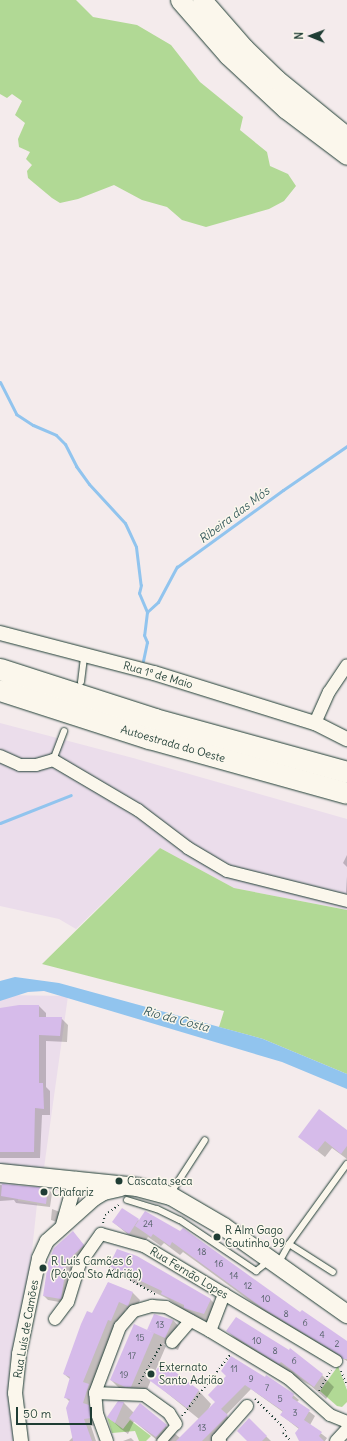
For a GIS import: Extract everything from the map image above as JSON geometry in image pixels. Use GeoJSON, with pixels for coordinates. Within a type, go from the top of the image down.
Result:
{"type":"FeatureCollection","features":[{"type":"Feature","properties":{"kind":"highway"},"geometry":{"type":"LineString","coordinates":[[180,0],[228,55],[286,109],[347,155]]}},
{"type":"Feature","properties":{"kind":"highway"},"geometry":{"type":"LineString","coordinates":[[202,0],[244,48],[276,79],[347,137]]}},
{"type":"Feature","properties":{"kind":"highway","name":"Autoestrada do Oeste"},"geometry":{"type":"LineString","coordinates":[[0,669],[155,719],[347,772]]}},
{"type":"Feature","properties":{"kind":"highway","name":"Autoestrada do Oeste"},"geometry":{"type":"LineString","coordinates":[[0,690],[149,738],[347,793]]}},
{"type":"Feature","properties":{"kind":"main road"},"geometry":{"type":"LineString","coordinates":[[0,1173],[76,1178],[132,1193],[169,1196],[202,1213],[347,1314]]}},
{"type":"Feature","properties":{"kind":"street","name":"Rua 1º de Maio"},"geometry":{"type":"LineString","coordinates":[[0,633],[154,673],[315,723],[347,739]]}},
{"type":"Feature","properties":{"kind":"street"},"geometry":{"type":"LineString","coordinates":[[315,723],[329,692],[347,666]]}},
{"type":"Feature","properties":{"kind":"street"},"geometry":{"type":"LineString","coordinates":[[0,756],[20,765],[36,766],[53,760],[138,810],[178,842],[228,871],[347,901]]}},
{"type":"Feature","properties":{"kind":"street"},"geometry":{"type":"LineString","coordinates":[[56,1177],[69,1199]]}},
{"type":"Feature","properties":{"kind":"street"},"geometry":{"type":"LineString","coordinates":[[63,1226],[69,1199],[76,1178]]}},
{"type":"Feature","properties":{"kind":"street"},"geometry":{"type":"LineString","coordinates":[[76,1178],[82,1197],[82,1212]]}},
{"type":"Feature","properties":{"kind":"street","name":"Rua Luís de Camões"},"geometry":{"type":"LineString","coordinates":[[21,1441],[15,1394],[19,1354],[39,1258],[47,1241],[104,1192],[132,1193]]}},
{"type":"Feature","properties":{"kind":"street"},"geometry":{"type":"LineString","coordinates":[[55,1319],[68,1302],[79,1265],[101,1234]]}},
{"type":"Feature","properties":{"kind":"street","name":"Rua Fernão Lopes"},"geometry":{"type":"LineString","coordinates":[[101,1234],[144,1246],[336,1361]]}},
{"type":"Feature","properties":{"kind":"street"},"geometry":{"type":"LineString","coordinates":[[210,1331],[224,1294]]}},
{"type":"Feature","properties":{"kind":"street"},"geometry":{"type":"LineString","coordinates":[[107,1441],[97,1414],[95,1393],[120,1327],[126,1318],[142,1308],[166,1307],[210,1331],[288,1378],[330,1415],[347,1422]]}},
{"type":"Feature","properties":{"kind":"street"},"geometry":{"type":"LineString","coordinates":[[167,1342],[190,1321]]}},
{"type":"Feature","properties":{"kind":"street"},"geometry":{"type":"LineString","coordinates":[[95,1393],[144,1396],[169,1413],[176,1424],[161,1441]]}},
{"type":"Feature","properties":{"kind":"street"},"geometry":{"type":"LineString","coordinates":[[220,1441],[218,1439],[247,1406]]}},
{"type":"Feature","properties":{"kind":"street"},"geometry":{"type":"LineString","coordinates":[[336,1441],[347,1429]]}},
{"type":"Feature","properties":{"kind":"lane"},"geometry":{"type":"LineString","coordinates":[[81,682],[84,656]]}},
{"type":"Feature","properties":{"kind":"lane"},"geometry":{"type":"LineString","coordinates":[[53,760],[64,731]]}},
{"type":"Feature","properties":{"kind":"lane"},"geometry":{"type":"LineString","coordinates":[[169,1196],[205,1140]]}},
{"type":"Feature","properties":{"kind":"lane"},"geometry":{"type":"LineString","coordinates":[[132,1193],[157,1209],[180,1220],[256,1271],[274,1263],[347,1164]]}},
{"type":"Feature","properties":{"kind":"lane"},"geometry":{"type":"LineString","coordinates":[[289,1244],[333,1272]]}},
{"type":"Feature","properties":{"kind":"path"},"geometry":{"type":"LineString","coordinates":[[101,1234],[105,1215],[132,1193]]}},
{"type":"Feature","properties":{"kind":"path"},"geometry":{"type":"LineString","coordinates":[[109,1268],[167,1300],[166,1307]]}},
{"type":"Feature","properties":{"kind":"path"},"geometry":{"type":"LineString","coordinates":[[132,1396],[167,1342]]}},
{"type":"Feature","properties":{"kind":"path"},"geometry":{"type":"LineString","coordinates":[[176,1424],[236,1347]]}},
{"type":"Feature","properties":{"kind":"path"},"geometry":{"type":"LineString","coordinates":[[322,1385],[336,1361]]}},
{"type":"Feature","properties":{"kind":"path"},"geometry":{"type":"LineString","coordinates":[[336,1361],[347,1386]]}},
{"type":"Feature","properties":{"kind":"path"},"geometry":{"type":"LineString","coordinates":[[256,1398],[286,1430],[283,1433],[291,1441]]}},
{"type":"Feature","properties":{"kind":"shaded area"},"geometry":{"type":"Polygon","coordinates":[[[0,723],[133,758],[347,819],[347,910],[234,888],[160,848],[76,929],[59,919],[0,906],[0,723]]]}},
{"type":"Feature","properties":{"kind":"shaded area"},"geometry":{"type":"Polygon","coordinates":[[[0,995],[68,996],[44,1168],[0,1165],[0,995]]]}},
{"type":"Feature","properties":{"kind":"shaded area"},"geometry":{"type":"Polygon","coordinates":[[[0,1177],[18,1178],[18,1201],[37,1204],[27,1298],[9,1368],[9,1391],[14,1441],[0,1441],[0,1177]]]}},
{"type":"Feature","properties":{"kind":"green space"},"geometry":{"type":"Polygon","coordinates":[[[0,0],[76,0],[93,17],[137,25],[171,45],[200,82],[243,117],[240,130],[267,152],[270,166],[288,174],[296,186],[284,201],[269,209],[206,227],[182,220],[167,207],[142,200],[114,185],[78,199],[60,203],[52,198],[28,178],[27,171],[32,165],[26,159],[30,152],[19,147],[18,139],[25,123],[15,115],[22,101],[12,94],[7,98],[0,94],[0,0]]]}},
{"type":"Feature","properties":{"kind":"green space"},"geometry":{"type":"Polygon","coordinates":[[[160,848],[234,888],[347,910],[347,1074],[263,1039],[219,1027],[224,1011],[42,964],[160,848]]]}},
{"type":"Feature","properties":{"kind":"green space"},"geometry":{"type":"Polygon","coordinates":[[[338,1366],[347,1390],[347,1402],[342,1407],[337,1406],[320,1391],[338,1366]]]}},
{"type":"Feature","properties":{"kind":"green space"},"geometry":{"type":"Polygon","coordinates":[[[107,1417],[123,1429],[130,1420],[151,1436],[146,1441],[139,1441],[135,1431],[112,1433],[107,1417]]]}},
{"type":"Feature","properties":{"kind":"water","name":"Rio da Costa"},"geometry":{"type":"Polygon","coordinates":[[[15,977],[59,983],[263,1039],[347,1074],[347,1089],[282,1062],[44,991],[28,992],[0,1001],[0,981],[15,977]]]}},
{"type":"Feature","properties":{"kind":"building"},"geometry":{"type":"Polygon","coordinates":[[[19,1005],[39,1005],[39,1017],[62,1017],[60,1036],[39,1035],[39,1083],[43,1083],[44,1109],[35,1108],[34,1152],[0,1152],[0,1008],[19,1005]]]}},
{"type":"Feature","properties":{"kind":"building"},"geometry":{"type":"Polygon","coordinates":[[[319,1109],[347,1130],[347,1146],[341,1154],[325,1141],[317,1151],[298,1137],[319,1109]]]}},
{"type":"Feature","properties":{"kind":"building"},"geometry":{"type":"Polygon","coordinates":[[[2,1184],[48,1188],[46,1204],[1,1196],[2,1184]]]}},
{"type":"Feature","properties":{"kind":"building"},"geometry":{"type":"Polygon","coordinates":[[[122,1208],[139,1219],[129,1234],[112,1222],[122,1208]]]}},
{"type":"Feature","properties":{"kind":"building"},"geometry":{"type":"Polygon","coordinates":[[[145,1211],[180,1231],[183,1228],[300,1312],[302,1310],[347,1341],[347,1359],[343,1359],[340,1355],[264,1309],[172,1242],[170,1246],[153,1234],[151,1237],[135,1226],[145,1211]]]}},
{"type":"Feature","properties":{"kind":"building"},"geometry":{"type":"Polygon","coordinates":[[[73,1231],[84,1245],[67,1261],[61,1299],[43,1296],[48,1263],[54,1248],[73,1231]]]}},
{"type":"Feature","properties":{"kind":"building"},"geometry":{"type":"Polygon","coordinates":[[[117,1249],[137,1256],[211,1299],[204,1314],[184,1308],[184,1305],[161,1294],[162,1291],[109,1266],[117,1249]]]}},
{"type":"Feature","properties":{"kind":"building"},"geometry":{"type":"Polygon","coordinates":[[[108,1282],[133,1292],[128,1306],[119,1302],[111,1321],[108,1320],[83,1382],[89,1384],[83,1403],[89,1405],[91,1418],[84,1419],[92,1441],[73,1441],[66,1408],[70,1399],[64,1398],[70,1377],[63,1374],[87,1311],[92,1313],[108,1282]]]}},
{"type":"Feature","properties":{"kind":"building"},"geometry":{"type":"Polygon","coordinates":[[[154,1314],[173,1320],[165,1338],[147,1330],[154,1314]]]}},
{"type":"Feature","properties":{"kind":"building"},"geometry":{"type":"Polygon","coordinates":[[[236,1317],[289,1350],[290,1348],[323,1374],[314,1387],[281,1362],[279,1364],[226,1331],[236,1317]]]}},
{"type":"Feature","properties":{"kind":"building"},"geometry":{"type":"Polygon","coordinates":[[[134,1324],[154,1333],[131,1387],[125,1387],[110,1380],[134,1324]]]}},
{"type":"Feature","properties":{"kind":"building"},"geometry":{"type":"Polygon","coordinates":[[[231,1356],[265,1377],[266,1375],[294,1394],[292,1398],[310,1410],[304,1420],[322,1432],[319,1436],[324,1441],[299,1441],[295,1433],[299,1428],[280,1415],[283,1411],[245,1385],[221,1409],[228,1415],[202,1441],[176,1441],[215,1402],[208,1395],[226,1376],[221,1371],[231,1356]]]}},
{"type":"Feature","properties":{"kind":"building"},"geometry":{"type":"Polygon","coordinates":[[[162,1362],[199,1390],[187,1408],[149,1380],[162,1362]]]}},
{"type":"Feature","properties":{"kind":"building"},"geometry":{"type":"Polygon","coordinates":[[[118,1401],[124,1402],[115,1423],[107,1417],[118,1401]]]}},
{"type":"Feature","properties":{"kind":"building"},"geometry":{"type":"Polygon","coordinates":[[[140,1403],[167,1425],[156,1437],[129,1418],[140,1403]]]}},
{"type":"Feature","properties":{"kind":"building"},"geometry":{"type":"Polygon","coordinates":[[[249,1418],[267,1436],[262,1441],[247,1441],[237,1431],[249,1418]]]}},
{"type":"Feature","properties":{"kind":"waterway"},"geometry":{"type":"LineString","coordinates":[[0,382],[16,414],[33,425],[56,435],[65,444],[76,466],[89,484],[125,523],[136,547],[141,585],[139,593],[147,612],[144,635],[147,642],[143,661]]}},
{"type":"Feature","properties":{"kind":"waterway","name":"Ribeira das Mós"},"geometry":{"type":"LineString","coordinates":[[147,612],[158,602],[177,567],[283,490],[347,446]]}},
{"type":"Feature","properties":{"kind":"waterway"},"geometry":{"type":"LineString","coordinates":[[0,823],[71,795]]}},
{"type":"Feature","properties":{"kind":"place","name":"Cascata seca"},"geometry":{"type":"Point","coordinates":[119,1181]}},
{"type":"Feature","properties":{"kind":"place","name":"Chafariz"},"geometry":{"type":"Point","coordinates":[44,1192]}},
{"type":"Feature","properties":{"kind":"place","name":"R Alm Gago Coutinho 99"},"geometry":{"type":"Point","coordinates":[217,1237]}},
{"type":"Feature","properties":{"kind":"place","name":"R Luís Camões 6 (Póvoa Sto Adrião)"},"geometry":{"type":"Point","coordinates":[43,1268]}},
{"type":"Feature","properties":{"kind":"place","name":"Externato Santo Adrião"},"geometry":{"type":"Point","coordinates":[151,1374]}}]}
